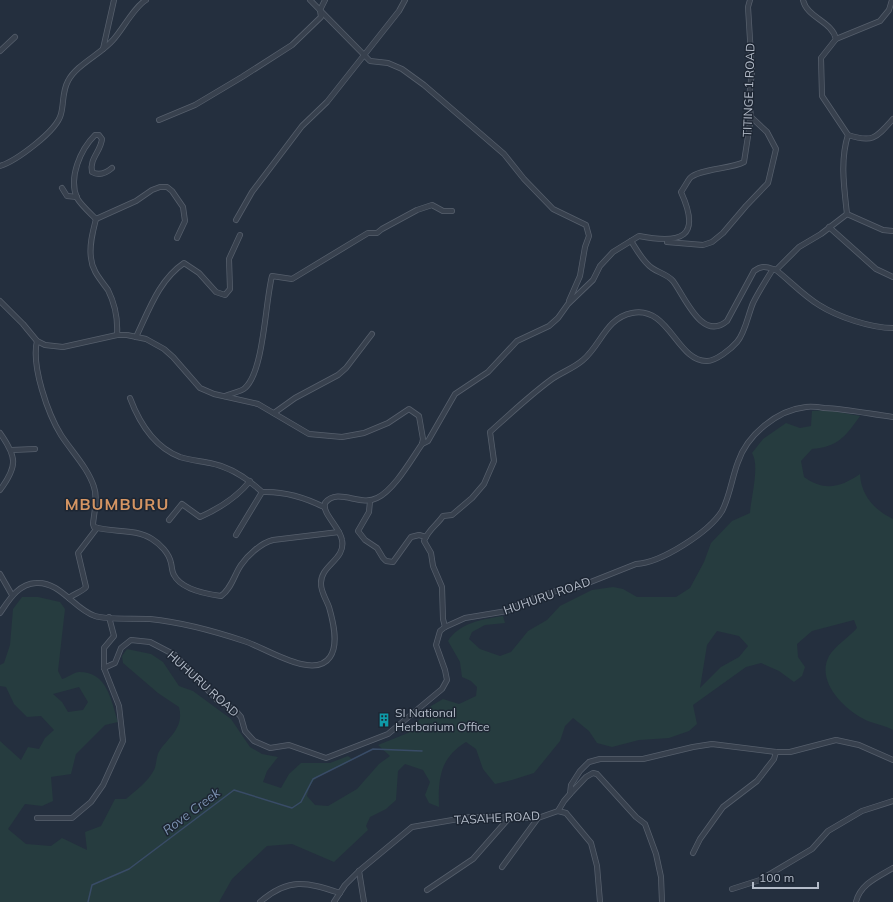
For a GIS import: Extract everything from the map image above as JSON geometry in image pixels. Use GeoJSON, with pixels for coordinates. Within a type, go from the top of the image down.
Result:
{"type":"FeatureCollection","features":[{"type":"Feature","properties":{"kind":"street"},"geometry":{"type":"LineString","coordinates":[[103,50],[114,0]]}},
{"type":"Feature","properties":{"kind":"street"},"geometry":{"type":"LineString","coordinates":[[0,166],[11,163],[23,155],[51,130],[61,115],[63,97],[68,80],[103,50],[146,0]]}},
{"type":"Feature","properties":{"kind":"street"},"geometry":{"type":"LineString","coordinates":[[310,0],[370,61],[388,63],[402,69],[424,85],[504,154],[524,179],[553,209],[586,225],[590,236],[585,247],[580,276],[568,304]]}},
{"type":"Feature","properties":{"kind":"street"},"geometry":{"type":"LineString","coordinates":[[159,120],[195,105],[292,45],[321,17],[320,10],[325,0]]}},
{"type":"Feature","properties":{"kind":"street"},"geometry":{"type":"LineString","coordinates":[[236,220],[252,192],[302,126],[327,102],[399,11],[405,0]]}},
{"type":"Feature","properties":{"kind":"street","name":"TITINGE 1 ROAD"},"geometry":{"type":"LineString","coordinates":[[370,501],[381,496],[390,488],[422,444],[428,441],[456,394],[488,372],[517,341],[549,326],[558,318],[568,304],[593,280],[600,266],[613,252],[639,236],[662,241],[676,239],[688,230],[691,222],[688,205],[682,192],[691,177],[715,169],[736,166],[744,162],[751,117],[749,98],[752,72],[748,7],[750,0]]}},
{"type":"Feature","properties":{"kind":"street"},"geometry":{"type":"LineString","coordinates":[[803,0],[808,11],[835,34],[836,39]]}},
{"type":"Feature","properties":{"kind":"street"},"geometry":{"type":"LineString","coordinates":[[892,0],[889,10],[880,21],[857,29],[836,39],[821,58],[820,89],[822,96],[848,135],[864,140],[875,137],[893,119]]}},
{"type":"Feature","properties":{"kind":"street"},"geometry":{"type":"LineString","coordinates":[[0,51],[15,37]]}},
{"type":"Feature","properties":{"kind":"street"},"geometry":{"type":"LineString","coordinates":[[662,241],[703,245],[712,242],[723,233],[768,183],[776,149],[767,132],[751,117]]}},
{"type":"Feature","properties":{"kind":"street"},"geometry":{"type":"LineString","coordinates":[[96,219],[77,198],[75,184],[76,170],[81,155],[95,135],[99,135],[102,139],[91,166],[92,172],[96,174],[103,174],[112,168]]}},
{"type":"Feature","properties":{"kind":"street"},"geometry":{"type":"LineString","coordinates":[[847,214],[843,170],[845,145],[848,135]]}},
{"type":"Feature","properties":{"kind":"street"},"geometry":{"type":"LineString","coordinates":[[96,219],[136,201],[152,190],[160,187],[167,187],[172,191],[183,207],[185,221],[177,238]]}},
{"type":"Feature","properties":{"kind":"street"},"geometry":{"type":"LineString","coordinates":[[62,188],[67,196],[77,198]]}},
{"type":"Feature","properties":{"kind":"street"},"geometry":{"type":"LineString","coordinates":[[226,396],[245,389],[252,379],[260,348],[272,276],[292,279],[368,233],[377,233],[417,210],[432,205],[443,211],[452,212]]}},
{"type":"Feature","properties":{"kind":"street"},"geometry":{"type":"LineString","coordinates":[[445,626],[443,619],[442,587],[433,566],[432,553],[424,540],[443,516],[452,515],[472,498],[484,484],[494,461],[490,432],[553,378],[583,360],[611,324],[628,314],[645,313],[656,318],[668,328],[693,357],[701,361],[710,361],[732,348],[738,341],[754,302],[774,269],[799,247],[847,214]]}},
{"type":"Feature","properties":{"kind":"street"},"geometry":{"type":"LineString","coordinates":[[847,214],[883,230],[893,231]]}},
{"type":"Feature","properties":{"kind":"street"},"geometry":{"type":"LineString","coordinates":[[96,219],[91,242],[90,259],[96,275],[108,291],[115,309],[117,335]]}},
{"type":"Feature","properties":{"kind":"street"},"geometry":{"type":"LineString","coordinates":[[830,227],[876,269],[893,277]]}},
{"type":"Feature","properties":{"kind":"street"},"geometry":{"type":"LineString","coordinates":[[136,337],[158,292],[173,271],[184,263],[199,274],[216,292],[225,295],[230,289],[229,259],[240,235]]}},
{"type":"Feature","properties":{"kind":"street"},"geometry":{"type":"LineString","coordinates":[[631,241],[650,267],[665,274],[672,281],[700,321],[713,326],[721,326],[727,321],[754,271],[759,267],[765,266],[774,269],[828,311],[882,328],[893,328]]}},
{"type":"Feature","properties":{"kind":"street"},"geometry":{"type":"LineString","coordinates":[[0,301],[23,324],[37,341],[54,347],[63,347],[117,335],[136,337],[155,343],[164,349],[200,388],[258,404],[309,434],[342,437],[364,433],[377,429],[409,410],[419,416],[423,439],[422,444]]}},
{"type":"Feature","properties":{"kind":"street"},"geometry":{"type":"LineString","coordinates":[[274,413],[296,398],[338,375],[346,368],[372,334]]}},
{"type":"Feature","properties":{"kind":"street"},"geometry":{"type":"LineString","coordinates":[[37,341],[35,358],[48,403],[61,434],[83,466],[95,489],[93,524],[97,528],[135,533],[150,538],[165,552],[170,561],[174,575],[181,583],[196,590],[221,596],[230,587],[241,565],[250,555],[265,543],[273,540],[339,532]]}},
{"type":"Feature","properties":{"kind":"street"},"geometry":{"type":"LineString","coordinates":[[0,613],[12,595],[26,585],[36,583],[53,588],[94,616],[152,619],[215,633],[244,641],[296,663],[306,665],[320,664],[330,658],[333,653],[334,624],[321,582],[326,570],[337,559],[343,544],[339,532],[324,507],[293,494],[262,492],[236,471],[212,463],[180,457],[156,441],[139,420],[130,398]]}},
{"type":"Feature","properties":{"kind":"street","name":"HUHURU ROAD"},"geometry":{"type":"LineString","coordinates":[[104,668],[115,663],[121,648],[131,640],[150,642],[174,656],[218,700],[235,710],[241,717],[245,732],[254,741],[270,748],[289,745],[326,758],[388,734],[442,689],[447,680],[436,645],[440,631],[445,626],[465,618],[507,612],[528,600],[559,590],[578,587],[636,564],[646,564],[677,548],[707,528],[722,511],[738,461],[746,446],[753,436],[771,420],[806,407],[837,409],[893,417]]}},
{"type":"Feature","properties":{"kind":"street"},"geometry":{"type":"LineString","coordinates":[[0,433],[12,450],[13,464],[10,476],[0,490]]}},
{"type":"Feature","properties":{"kind":"street"},"geometry":{"type":"LineString","coordinates":[[12,450],[35,449]]}},
{"type":"Feature","properties":{"kind":"street"},"geometry":{"type":"LineString","coordinates":[[169,520],[182,504],[200,517],[214,511],[228,500],[241,493],[250,481]]}},
{"type":"Feature","properties":{"kind":"street"},"geometry":{"type":"LineString","coordinates":[[236,535],[262,492]]}},
{"type":"Feature","properties":{"kind":"street"},"geometry":{"type":"LineString","coordinates":[[324,507],[328,500],[338,496],[362,502],[370,501],[369,512],[358,531],[365,540],[377,548],[386,561],[393,562],[398,558],[411,537],[419,535],[426,536]]}},
{"type":"Feature","properties":{"kind":"street"},"geometry":{"type":"LineString","coordinates":[[69,598],[77,591],[83,590],[86,587],[78,552],[97,528]]}},
{"type":"Feature","properties":{"kind":"street"},"geometry":{"type":"LineString","coordinates":[[0,574],[12,595]]}},
{"type":"Feature","properties":{"kind":"street"},"geometry":{"type":"LineString","coordinates":[[37,818],[72,818],[91,802],[103,785],[123,741],[119,706],[104,668],[104,648],[114,636],[109,617]]}},
{"type":"Feature","properties":{"kind":"street"},"geometry":{"type":"LineString","coordinates":[[570,794],[571,785],[580,771],[589,762],[600,759],[643,759],[712,744],[776,752],[790,752],[836,740],[860,745],[893,760]]}},
{"type":"Feature","properties":{"kind":"street"},"geometry":{"type":"LineString","coordinates":[[693,853],[700,839],[723,806],[757,781],[774,759],[776,752]]}},
{"type":"Feature","properties":{"kind":"street"},"geometry":{"type":"LineString","coordinates":[[600,902],[597,866],[591,843],[566,813],[558,811],[570,794],[586,777],[593,773],[598,774],[636,817],[645,824],[656,854],[661,877],[662,902]]}},
{"type":"Feature","properties":{"kind":"street"},"geometry":{"type":"LineString","coordinates":[[732,889],[760,880],[812,849],[828,831],[862,811],[893,801]]}},
{"type":"Feature","properties":{"kind":"street","name":"TASAHE ROAD"},"geometry":{"type":"LineString","coordinates":[[334,902],[358,871],[412,827],[470,817],[538,818],[558,811]]}},
{"type":"Feature","properties":{"kind":"street"},"geometry":{"type":"LineString","coordinates":[[427,890],[473,859],[509,818]]}},
{"type":"Feature","properties":{"kind":"street"},"geometry":{"type":"LineString","coordinates":[[502,867],[538,818]]}},
{"type":"Feature","properties":{"kind":"street"},"geometry":{"type":"LineString","coordinates":[[856,902],[858,894],[869,881],[893,868]]}},
{"type":"Feature","properties":{"kind":"street"},"geometry":{"type":"LineString","coordinates":[[358,871],[364,902]]}},
{"type":"Feature","properties":{"kind":"street"},"geometry":{"type":"LineString","coordinates":[[260,902],[277,890],[287,885],[299,882],[314,884],[340,893]]}},
{"type":"Feature","properties":{"kind":"green space"},"geometry":{"type":"Polygon","coordinates":[[[827,410],[860,416],[846,435],[835,443],[821,448],[812,449],[801,461],[804,477],[819,485],[833,486],[846,482],[860,474],[863,489],[870,501],[880,511],[893,519],[893,730],[866,720],[854,713],[839,700],[828,683],[826,665],[829,656],[857,628],[854,620],[812,631],[797,644],[798,657],[805,667],[802,676],[794,682],[779,671],[761,663],[746,667],[693,705],[697,724],[689,731],[669,738],[639,740],[612,747],[597,743],[589,731],[573,718],[565,726],[560,741],[534,773],[495,784],[483,769],[476,749],[466,742],[457,748],[451,755],[442,770],[439,787],[439,807],[429,803],[425,795],[430,782],[423,770],[405,764],[398,771],[396,800],[386,809],[370,817],[366,826],[368,830],[334,862],[292,844],[267,846],[232,879],[219,902],[0,902],[0,741],[21,760],[28,747],[39,749],[45,738],[54,730],[41,716],[27,717],[14,704],[6,687],[0,686],[0,665],[4,663],[10,645],[13,609],[22,597],[38,597],[60,602],[65,609],[58,671],[62,679],[79,672],[89,673],[102,682],[107,689],[118,722],[105,725],[76,754],[71,774],[51,777],[53,801],[42,806],[25,804],[8,829],[26,844],[51,846],[62,838],[87,850],[85,832],[101,826],[115,799],[126,799],[141,786],[155,768],[159,752],[176,730],[180,720],[179,707],[158,693],[123,663],[122,656],[127,649],[151,654],[163,662],[179,686],[193,691],[231,719],[250,747],[262,754],[278,757],[267,771],[263,782],[281,788],[289,774],[301,763],[330,763],[348,756],[352,759],[345,764],[319,776],[314,780],[310,787],[307,796],[315,805],[328,806],[357,789],[379,764],[390,756],[378,745],[408,733],[431,706],[443,699],[459,704],[476,696],[477,687],[471,681],[462,677],[460,662],[448,641],[458,630],[480,620],[503,616],[505,623],[485,625],[472,632],[469,639],[480,649],[500,656],[511,652],[528,631],[547,620],[560,606],[592,590],[613,587],[623,589],[637,597],[676,597],[690,588],[704,562],[711,543],[732,521],[750,513],[755,473],[752,453],[763,439],[786,423],[800,428],[811,426],[812,411],[827,410]],[[717,631],[707,645],[700,688],[721,667],[739,657],[748,646],[739,636],[717,631]],[[79,687],[53,694],[62,702],[68,712],[83,710],[88,702],[79,687]]]}},
{"type":"Feature","properties":{"kind":"waterway","name":"Rove Creek"},"geometry":{"type":"LineString","coordinates":[[88,902],[92,885],[129,869],[234,790],[292,808],[301,802],[313,779],[373,749],[422,751]]}},
{"type":"Feature","properties":{"kind":"place","name":"SI National Herbarium Office"},"geometry":{"type":"Point","coordinates":[384,720]}},
{"type":"Feature","properties":{"kind":"district","name":"MBUMBURU"},"geometry":{"type":"Point","coordinates":[117,504]}}]}
